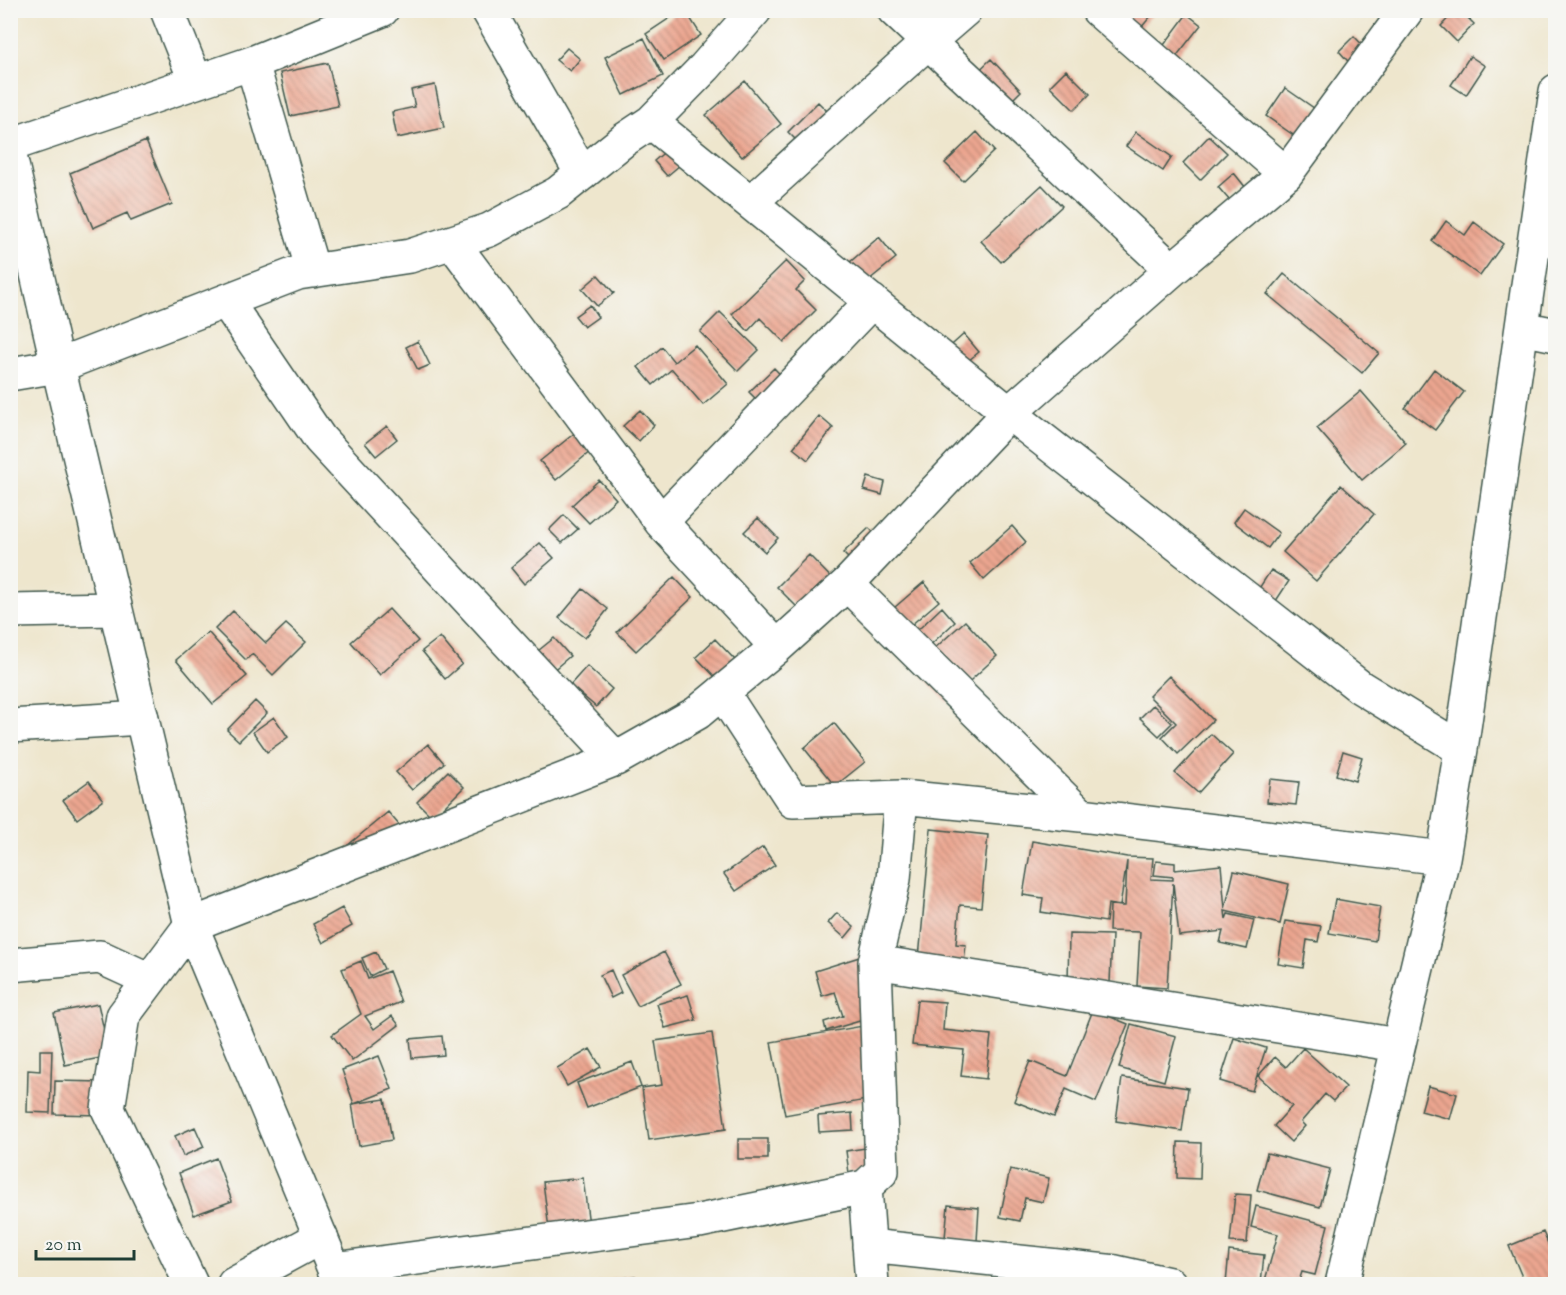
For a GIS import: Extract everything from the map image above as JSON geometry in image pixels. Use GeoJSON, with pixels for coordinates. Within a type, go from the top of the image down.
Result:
{"type":"FeatureCollection","features":[{"type":"Feature","properties":{"kind":"street"},"geometry":{"type":"LineString","coordinates":[[167,10],[196,82]]}},
{"type":"Feature","properties":{"kind":"street"},"geometry":{"type":"LineString","coordinates":[[10,145],[252,63],[382,10]]}},
{"type":"Feature","properties":{"kind":"street"},"geometry":{"type":"LineString","coordinates":[[488,10],[582,174]]}},
{"type":"Feature","properties":{"kind":"street"},"geometry":{"type":"LineString","coordinates":[[10,374],[58,366],[298,273],[410,256],[489,230],[558,193],[624,140],[651,122],[705,67],[755,10]]}},
{"type":"Feature","properties":{"kind":"street"},"geometry":{"type":"LineString","coordinates":[[894,10],[1172,270]]}},
{"type":"Feature","properties":{"kind":"street"},"geometry":{"type":"LineString","coordinates":[[751,202],[965,10]]}},
{"type":"Feature","properties":{"kind":"street"},"geometry":{"type":"LineString","coordinates":[[1098,10],[1286,174]]}},
{"type":"Feature","properties":{"kind":"street"},"geometry":{"type":"LineString","coordinates":[[191,1284],[108,1110],[123,1016],[191,925],[616,759],[697,713],[777,647],[847,584],[1009,412],[1286,174],[1407,10]]}},
{"type":"Feature","properties":{"kind":"street"},"geometry":{"type":"LineString","coordinates":[[252,63],[313,271]]}},
{"type":"Feature","properties":{"kind":"street"},"geometry":{"type":"LineString","coordinates":[[1342,1284],[1443,858],[1461,749],[1556,91]]}},
{"type":"Feature","properties":{"kind":"street"},"geometry":{"type":"LineString","coordinates":[[651,122],[1009,412],[1360,687],[1461,749]]}},
{"type":"Feature","properties":{"kind":"street"},"geometry":{"type":"LineString","coordinates":[[10,156],[16,203],[58,366],[191,925],[337,1276],[699,1221],[865,1187],[882,1171],[875,962],[894,879],[901,797]]}},
{"type":"Feature","properties":{"kind":"street"},"geometry":{"type":"LineString","coordinates":[[452,242],[661,522],[777,647]]}},
{"type":"Feature","properties":{"kind":"street"},"geometry":{"type":"LineString","coordinates":[[226,301],[320,439],[616,759]]}},
{"type":"Feature","properties":{"kind":"street"},"geometry":{"type":"LineString","coordinates":[[661,522],[872,301]]}},
{"type":"Feature","properties":{"kind":"street"},"geometry":{"type":"LineString","coordinates":[[1522,328],[1556,335]]}},
{"type":"Feature","properties":{"kind":"street"},"geometry":{"type":"LineString","coordinates":[[847,584],[1081,814]]}},
{"type":"Feature","properties":{"kind":"street"},"geometry":{"type":"LineString","coordinates":[[10,611],[116,609]]}},
{"type":"Feature","properties":{"kind":"street"},"geometry":{"type":"LineString","coordinates":[[722,692],[793,801],[901,797],[1081,814],[1443,858]]}},
{"type":"Feature","properties":{"kind":"street"},"geometry":{"type":"LineString","coordinates":[[10,726],[142,718]]}},
{"type":"Feature","properties":{"kind":"street"},"geometry":{"type":"LineString","coordinates":[[10,965],[100,957],[150,980]]}},
{"type":"Feature","properties":{"kind":"street"},"geometry":{"type":"LineString","coordinates":[[875,962],[1398,1045]]}},
{"type":"Feature","properties":{"kind":"street"},"geometry":{"type":"LineString","coordinates":[[865,1187],[872,1284]]}},
{"type":"Feature","properties":{"kind":"street"},"geometry":{"type":"LineString","coordinates":[[234,1284],[321,1237]]}},
{"type":"Feature","properties":{"kind":"street"},"geometry":{"type":"LineString","coordinates":[[869,1246],[1116,1272],[1170,1284]]}},
{"type":"Feature","properties":{"kind":"building"},"geometry":{"type":"Polygon","coordinates":[[[685,10],[701,35],[664,60],[646,34],[685,10]]]}},
{"type":"Feature","properties":{"kind":"building"},"geometry":{"type":"Polygon","coordinates":[[[1107,10],[1156,10],[1135,35],[1107,10]]]}},
{"type":"Feature","properties":{"kind":"building"},"geometry":{"type":"Polygon","coordinates":[[[1456,10],[1460,10],[1474,24],[1457,42],[1441,26],[1456,10]]]}},
{"type":"Feature","properties":{"kind":"building"},"geometry":{"type":"Polygon","coordinates":[[[1187,14],[1201,25],[1168,67],[1155,57],[1187,14]]]}},
{"type":"Feature","properties":{"kind":"building"},"geometry":{"type":"Polygon","coordinates":[[[1354,36],[1369,52],[1353,67],[1339,51],[1354,36]]]}},
{"type":"Feature","properties":{"kind":"building"},"geometry":{"type":"Polygon","coordinates":[[[644,38],[663,76],[624,95],[605,57],[644,38]]]}},
{"type":"Feature","properties":{"kind":"building"},"geometry":{"type":"Polygon","coordinates":[[[567,48],[580,59],[570,71],[556,60],[567,48]]]}},
{"type":"Feature","properties":{"kind":"building"},"geometry":{"type":"Polygon","coordinates":[[[1470,56],[1485,66],[1466,95],[1451,85],[1470,56]]]}},
{"type":"Feature","properties":{"kind":"building"},"geometry":{"type":"Polygon","coordinates":[[[991,59],[1021,91],[999,113],[968,81],[991,59]]]}},
{"type":"Feature","properties":{"kind":"building"},"geometry":{"type":"Polygon","coordinates":[[[328,63],[338,106],[290,116],[280,73],[328,63]]]}},
{"type":"Feature","properties":{"kind":"building"},"geometry":{"type":"Polygon","coordinates":[[[1066,70],[1090,94],[1074,110],[1050,86],[1066,70]]]}},
{"type":"Feature","properties":{"kind":"building"},"geometry":{"type":"Polygon","coordinates":[[[745,81],[781,124],[742,157],[706,115],[745,81]]]}},
{"type":"Feature","properties":{"kind":"building"},"geometry":{"type":"Polygon","coordinates":[[[435,85],[444,128],[397,138],[392,112],[415,107],[411,90],[435,85]]]}},
{"type":"Feature","properties":{"kind":"building"},"geometry":{"type":"Polygon","coordinates":[[[1285,88],[1321,113],[1302,141],[1266,116],[1285,88]]]}},
{"type":"Feature","properties":{"kind":"building"},"geometry":{"type":"Polygon","coordinates":[[[818,102],[840,124],[810,154],[788,132],[818,102]]]}},
{"type":"Feature","properties":{"kind":"building"},"geometry":{"type":"Polygon","coordinates":[[[977,132],[994,151],[963,181],[945,163],[977,132]]]}},
{"type":"Feature","properties":{"kind":"building"},"geometry":{"type":"Polygon","coordinates":[[[1136,132],[1172,157],[1163,171],[1126,146],[1136,132]]]}},
{"type":"Feature","properties":{"kind":"building"},"geometry":{"type":"Polygon","coordinates":[[[1209,136],[1227,153],[1200,180],[1183,163],[1209,136]]]}},
{"type":"Feature","properties":{"kind":"building"},"geometry":{"type":"Polygon","coordinates":[[[146,141],[172,204],[131,221],[127,213],[93,228],[70,173],[146,141]]]}},
{"type":"Feature","properties":{"kind":"building"},"geometry":{"type":"Polygon","coordinates":[[[668,149],[680,165],[667,176],[654,161],[668,149]]]}},
{"type":"Feature","properties":{"kind":"building"},"geometry":{"type":"Polygon","coordinates":[[[1234,173],[1246,188],[1230,201],[1218,187],[1234,173]]]}},
{"type":"Feature","properties":{"kind":"building"},"geometry":{"type":"Polygon","coordinates":[[[1042,185],[1062,206],[1001,262],[981,241],[1042,185]]]}},
{"type":"Feature","properties":{"kind":"building"},"geometry":{"type":"Polygon","coordinates":[[[1446,221],[1465,235],[1474,222],[1503,244],[1480,276],[1432,241],[1446,221]]]}},
{"type":"Feature","properties":{"kind":"building"},"geometry":{"type":"Polygon","coordinates":[[[879,237],[896,258],[853,293],[836,274],[879,237]]]}},
{"type":"Feature","properties":{"kind":"building"},"geometry":{"type":"Polygon","coordinates":[[[786,261],[805,281],[796,290],[816,310],[784,342],[760,318],[748,331],[732,314],[786,261]]]}},
{"type":"Feature","properties":{"kind":"building"},"geometry":{"type":"Polygon","coordinates":[[[1284,274],[1379,353],[1362,373],[1267,294],[1284,274]]]}},
{"type":"Feature","properties":{"kind":"building"},"geometry":{"type":"Polygon","coordinates":[[[598,275],[614,293],[597,306],[582,289],[598,275]]]}},
{"type":"Feature","properties":{"kind":"building"},"geometry":{"type":"Polygon","coordinates":[[[590,305],[598,317],[584,327],[575,316],[590,305]]]}},
{"type":"Feature","properties":{"kind":"building"},"geometry":{"type":"Polygon","coordinates":[[[720,312],[759,350],[738,371],[700,332],[720,312]]]}},
{"type":"Feature","properties":{"kind":"building"},"geometry":{"type":"Polygon","coordinates":[[[964,334],[979,352],[958,369],[944,352],[964,334]]]}},
{"type":"Feature","properties":{"kind":"building"},"geometry":{"type":"Polygon","coordinates":[[[418,341],[430,365],[418,370],[406,347],[418,341]]]}},
{"type":"Feature","properties":{"kind":"building"},"geometry":{"type":"Polygon","coordinates":[[[695,345],[728,384],[703,405],[672,369],[653,385],[638,367],[662,347],[674,362],[695,345]]]}},
{"type":"Feature","properties":{"kind":"building"},"geometry":{"type":"Polygon","coordinates":[[[774,368],[798,393],[774,417],[749,392],[774,368]]]}},
{"type":"Feature","properties":{"kind":"building"},"geometry":{"type":"Polygon","coordinates":[[[1434,369],[1464,392],[1435,430],[1405,408],[1434,369]]]}},
{"type":"Feature","properties":{"kind":"building"},"geometry":{"type":"Polygon","coordinates":[[[1361,391],[1406,443],[1362,480],[1317,428],[1361,391]]]}},
{"type":"Feature","properties":{"kind":"building"},"geometry":{"type":"Polygon","coordinates":[[[640,410],[654,425],[639,441],[623,426],[640,410]]]}},
{"type":"Feature","properties":{"kind":"building"},"geometry":{"type":"Polygon","coordinates":[[[819,416],[833,428],[808,460],[793,448],[819,416]]]}},
{"type":"Feature","properties":{"kind":"building"},"geometry":{"type":"Polygon","coordinates":[[[387,426],[397,439],[376,456],[365,443],[387,426]]]}},
{"type":"Feature","properties":{"kind":"building"},"geometry":{"type":"Polygon","coordinates":[[[576,432],[591,451],[556,480],[540,461],[576,432]]]}},
{"type":"Feature","properties":{"kind":"building"},"geometry":{"type":"Polygon","coordinates":[[[868,477],[885,482],[882,495],[864,490],[868,477]]]}},
{"type":"Feature","properties":{"kind":"building"},"geometry":{"type":"Polygon","coordinates":[[[599,480],[616,499],[589,523],[572,505],[599,480]]]}},
{"type":"Feature","properties":{"kind":"building"},"geometry":{"type":"Polygon","coordinates":[[[1341,485],[1374,514],[1316,581],[1283,552],[1341,485]]]}},
{"type":"Feature","properties":{"kind":"building"},"geometry":{"type":"Polygon","coordinates":[[[1244,508],[1279,533],[1268,548],[1234,522],[1244,508]]]}},
{"type":"Feature","properties":{"kind":"building"},"geometry":{"type":"Polygon","coordinates":[[[564,515],[578,529],[562,543],[549,530],[564,515]]]}},
{"type":"Feature","properties":{"kind":"building"},"geometry":{"type":"Polygon","coordinates":[[[758,518],[778,538],[765,552],[744,532],[758,518]]]}},
{"type":"Feature","properties":{"kind":"building"},"geometry":{"type":"Polygon","coordinates":[[[1012,526],[1026,542],[984,580],[970,563],[1012,526]]]}},
{"type":"Feature","properties":{"kind":"building"},"geometry":{"type":"Polygon","coordinates":[[[869,528],[892,550],[866,576],[843,553],[869,528]]]}},
{"type":"Feature","properties":{"kind":"building"},"geometry":{"type":"Polygon","coordinates":[[[540,543],[554,558],[524,584],[511,568],[540,543]]]}},
{"type":"Feature","properties":{"kind":"building"},"geometry":{"type":"Polygon","coordinates":[[[809,555],[846,593],[814,624],[777,587],[809,555]]]}},
{"type":"Feature","properties":{"kind":"building"},"geometry":{"type":"Polygon","coordinates":[[[1271,570],[1289,581],[1270,610],[1252,599],[1271,570]]]}},
{"type":"Feature","properties":{"kind":"building"},"geometry":{"type":"Polygon","coordinates":[[[674,577],[693,597],[636,651],[617,632],[674,577]]]}},
{"type":"Feature","properties":{"kind":"building"},"geometry":{"type":"Polygon","coordinates":[[[924,582],[939,601],[896,638],[880,620],[924,582]]]}},
{"type":"Feature","properties":{"kind":"building"},"geometry":{"type":"Polygon","coordinates":[[[583,589],[608,609],[585,638],[559,618],[583,589]]]}},
{"type":"Feature","properties":{"kind":"building"},"geometry":{"type":"Polygon","coordinates":[[[942,607],[955,622],[913,661],[900,647],[942,607]]]}},
{"type":"Feature","properties":{"kind":"building"},"geometry":{"type":"Polygon","coordinates":[[[389,609],[418,641],[380,675],[351,642],[389,609]]]}},
{"type":"Feature","properties":{"kind":"building"},"geometry":{"type":"Polygon","coordinates":[[[233,611],[266,643],[286,624],[306,642],[273,675],[252,654],[246,660],[215,629],[233,611]]]}},
{"type":"Feature","properties":{"kind":"building"},"geometry":{"type":"Polygon","coordinates":[[[965,621],[997,656],[947,702],[914,667],[965,621]]]}},
{"type":"Feature","properties":{"kind":"building"},"geometry":{"type":"Polygon","coordinates":[[[208,632],[247,676],[213,704],[176,660],[208,632]]]}},
{"type":"Feature","properties":{"kind":"building"},"geometry":{"type":"Polygon","coordinates":[[[440,637],[462,664],[445,679],[422,651],[440,637]]]}},
{"type":"Feature","properties":{"kind":"building"},"geometry":{"type":"Polygon","coordinates":[[[554,638],[570,656],[544,678],[528,659],[554,638]]]}},
{"type":"Feature","properties":{"kind":"building"},"geometry":{"type":"Polygon","coordinates":[[[715,639],[736,661],[717,679],[696,657],[715,639]]]}},
{"type":"Feature","properties":{"kind":"building"},"geometry":{"type":"Polygon","coordinates":[[[587,666],[612,689],[596,707],[570,685],[587,666]]]}},
{"type":"Feature","properties":{"kind":"building"},"geometry":{"type":"Polygon","coordinates":[[[1169,676],[1213,720],[1178,754],[1162,737],[1176,723],[1149,696],[1169,676]]]}},
{"type":"Feature","properties":{"kind":"building"},"geometry":{"type":"Polygon","coordinates":[[[255,701],[267,713],[239,741],[227,730],[255,701]]]}},
{"type":"Feature","properties":{"kind":"building"},"geometry":{"type":"Polygon","coordinates":[[[1153,705],[1172,723],[1159,736],[1140,718],[1153,705]]]}},
{"type":"Feature","properties":{"kind":"building"},"geometry":{"type":"Polygon","coordinates":[[[274,717],[288,737],[267,752],[253,732],[274,717]]]}},
{"type":"Feature","properties":{"kind":"building"},"geometry":{"type":"Polygon","coordinates":[[[834,723],[865,762],[835,786],[804,748],[834,723]]]}},
{"type":"Feature","properties":{"kind":"building"},"geometry":{"type":"Polygon","coordinates":[[[1211,734],[1233,754],[1198,793],[1175,773],[1211,734]]]}},
{"type":"Feature","properties":{"kind":"building"},"geometry":{"type":"Polygon","coordinates":[[[428,744],[444,763],[412,790],[396,772],[428,744]]]}},
{"type":"Feature","properties":{"kind":"building"},"geometry":{"type":"Polygon","coordinates":[[[1343,751],[1362,757],[1355,781],[1336,775],[1343,751]]]}},
{"type":"Feature","properties":{"kind":"building"},"geometry":{"type":"Polygon","coordinates":[[[448,771],[464,787],[433,818],[417,802],[448,771]]]}},
{"type":"Feature","properties":{"kind":"building"},"geometry":{"type":"Polygon","coordinates":[[[1270,779],[1299,782],[1296,805],[1267,802],[1270,779]]]}},
{"type":"Feature","properties":{"kind":"building"},"geometry":{"type":"Polygon","coordinates":[[[89,781],[103,800],[77,819],[63,800],[89,781]]]}},
{"type":"Feature","properties":{"kind":"building"},"geometry":{"type":"Polygon","coordinates":[[[388,812],[411,839],[370,873],[348,845],[388,812]]]}},
{"type":"Feature","properties":{"kind":"building"},"geometry":{"type":"Polygon","coordinates":[[[931,829],[988,835],[981,907],[960,905],[956,944],[966,945],[962,980],[918,969],[931,829]]]}},
{"type":"Feature","properties":{"kind":"building"},"geometry":{"type":"Polygon","coordinates":[[[1032,841],[1127,857],[1153,858],[1151,879],[1173,880],[1173,877],[1154,875],[1156,861],[1175,863],[1175,870],[1221,865],[1225,909],[1234,871],[1289,884],[1280,924],[1225,911],[1226,919],[1228,914],[1254,920],[1247,949],[1220,943],[1223,931],[1179,936],[1173,883],[1167,988],[1137,986],[1140,932],[1109,931],[1110,905],[1117,905],[1108,904],[1106,922],[1041,912],[1043,898],[1023,895],[1032,841]],[[1127,861],[1120,906],[1125,906],[1127,861]]]}},
{"type":"Feature","properties":{"kind":"building"},"geometry":{"type":"Polygon","coordinates":[[[763,847],[775,865],[736,891],[724,874],[763,847]]]}},
{"type":"Feature","properties":{"kind":"building"},"geometry":{"type":"Polygon","coordinates":[[[1335,899],[1380,907],[1375,941],[1329,933],[1335,899]]]}},
{"type":"Feature","properties":{"kind":"building"},"geometry":{"type":"Polygon","coordinates":[[[342,908],[352,926],[323,943],[313,924],[342,908]]]}},
{"type":"Feature","properties":{"kind":"building"},"geometry":{"type":"Polygon","coordinates":[[[837,913],[854,927],[845,938],[828,923],[837,913]]]}},
{"type":"Feature","properties":{"kind":"building"},"geometry":{"type":"Polygon","coordinates":[[[1285,921],[1321,926],[1318,942],[1307,940],[1303,968],[1278,964],[1285,921]]]}},
{"type":"Feature","properties":{"kind":"building"},"geometry":{"type":"Polygon","coordinates":[[[1069,934],[1112,935],[1110,983],[1068,982],[1069,934]]]}},
{"type":"Feature","properties":{"kind":"building"},"geometry":{"type":"Polygon","coordinates":[[[376,952],[384,969],[370,976],[362,958],[376,952]]]}},
{"type":"Feature","properties":{"kind":"building"},"geometry":{"type":"Polygon","coordinates":[[[664,952],[681,984],[638,1006],[621,975],[664,952]]]}},
{"type":"Feature","properties":{"kind":"building"},"geometry":{"type":"Polygon","coordinates":[[[872,953],[890,1012],[826,1031],[824,1022],[843,1016],[835,992],[822,996],[815,971],[872,953]]]}},
{"type":"Feature","properties":{"kind":"building"},"geometry":{"type":"Polygon","coordinates":[[[361,961],[368,979],[389,971],[401,1002],[365,1016],[374,1029],[392,1016],[399,1025],[352,1061],[332,1035],[361,1014],[342,969],[361,961]]]}},
{"type":"Feature","properties":{"kind":"building"},"geometry":{"type":"Polygon","coordinates":[[[611,970],[621,993],[611,998],[600,975],[611,970]]]}},
{"type":"Feature","properties":{"kind":"building"},"geometry":{"type":"Polygon","coordinates":[[[688,995],[696,1020],[665,1028],[657,1004],[688,995]]]}},
{"type":"Feature","properties":{"kind":"building"},"geometry":{"type":"Polygon","coordinates":[[[917,1000],[945,1002],[943,1030],[991,1035],[986,1079],[961,1076],[964,1050],[912,1045],[917,1000]]]}},
{"type":"Feature","properties":{"kind":"building"},"geometry":{"type":"Polygon","coordinates":[[[98,1004],[110,1056],[65,1065],[54,1013],[98,1004]]]}},
{"type":"Feature","properties":{"kind":"building"},"geometry":{"type":"Polygon","coordinates":[[[1093,1010],[1128,1024],[1096,1102],[1066,1089],[1054,1117],[1014,1101],[1030,1061],[1067,1076],[1093,1010]]]}},
{"type":"Feature","properties":{"kind":"building"},"geometry":{"type":"Polygon","coordinates":[[[874,1024],[888,1096],[785,1115],[771,1042],[874,1024]]]}},
{"type":"Feature","properties":{"kind":"building"},"geometry":{"type":"Polygon","coordinates":[[[1131,1024],[1176,1036],[1164,1081],[1119,1068],[1131,1024]]]}},
{"type":"Feature","properties":{"kind":"building"},"geometry":{"type":"Polygon","coordinates":[[[712,1033],[726,1129],[649,1140],[642,1088],[662,1085],[655,1041],[712,1033]]]}},
{"type":"Feature","properties":{"kind":"building"},"geometry":{"type":"Polygon","coordinates":[[[442,1036],[444,1055],[412,1058],[410,1039],[442,1036]]]}},
{"type":"Feature","properties":{"kind":"building"},"geometry":{"type":"Polygon","coordinates":[[[1234,1038],[1266,1048],[1252,1091],[1220,1081],[1234,1038]]]}},
{"type":"Feature","properties":{"kind":"building"},"geometry":{"type":"Polygon","coordinates":[[[1303,1048],[1346,1087],[1333,1101],[1325,1094],[1301,1122],[1305,1126],[1291,1142],[1274,1126],[1292,1106],[1258,1076],[1275,1057],[1286,1067],[1303,1048]]]}},
{"type":"Feature","properties":{"kind":"building"},"geometry":{"type":"Polygon","coordinates":[[[590,1049],[601,1067],[567,1086],[557,1068],[590,1049]]]}},
{"type":"Feature","properties":{"kind":"building"},"geometry":{"type":"Polygon","coordinates":[[[40,1050],[52,1050],[50,1113],[27,1112],[28,1070],[40,1071],[40,1050]]]}},
{"type":"Feature","properties":{"kind":"building"},"geometry":{"type":"Polygon","coordinates":[[[379,1056],[392,1089],[354,1104],[342,1070],[379,1056]]]}},
{"type":"Feature","properties":{"kind":"building"},"geometry":{"type":"Polygon","coordinates":[[[632,1062],[641,1087],[587,1108],[577,1083],[632,1062]]]}},
{"type":"Feature","properties":{"kind":"building"},"geometry":{"type":"Polygon","coordinates":[[[1122,1078],[1188,1088],[1182,1131],[1116,1121],[1122,1078]]]}},
{"type":"Feature","properties":{"kind":"building"},"geometry":{"type":"Polygon","coordinates":[[[55,1081],[103,1082],[102,1115],[54,1114],[55,1081]]]}},
{"type":"Feature","properties":{"kind":"building"},"geometry":{"type":"Polygon","coordinates":[[[1428,1086],[1457,1094],[1450,1119],[1421,1111],[1428,1086]]]}},
{"type":"Feature","properties":{"kind":"building"},"geometry":{"type":"Polygon","coordinates":[[[385,1099],[392,1140],[359,1146],[352,1104],[385,1099]]]}},
{"type":"Feature","properties":{"kind":"building"},"geometry":{"type":"Polygon","coordinates":[[[852,1113],[853,1130],[819,1132],[818,1116],[852,1113]]]}},
{"type":"Feature","properties":{"kind":"building"},"geometry":{"type":"Polygon","coordinates":[[[195,1127],[204,1147],[183,1156],[175,1136],[195,1127]]]}},
{"type":"Feature","properties":{"kind":"building"},"geometry":{"type":"Polygon","coordinates":[[[738,1139],[768,1139],[768,1159],[738,1159],[738,1139]]]}},
{"type":"Feature","properties":{"kind":"building"},"geometry":{"type":"Polygon","coordinates":[[[1178,1142],[1201,1143],[1200,1179],[1177,1178],[1178,1142]]]}},
{"type":"Feature","properties":{"kind":"building"},"geometry":{"type":"Polygon","coordinates":[[[872,1147],[876,1169],[849,1173],[846,1151],[872,1147]]]}},
{"type":"Feature","properties":{"kind":"building"},"geometry":{"type":"Polygon","coordinates":[[[1267,1153],[1330,1169],[1320,1207],[1257,1190],[1267,1153]]]}},
{"type":"Feature","properties":{"kind":"building"},"geometry":{"type":"Polygon","coordinates":[[[216,1158],[232,1201],[194,1215],[179,1173],[216,1158]]]}},
{"type":"Feature","properties":{"kind":"building"},"geometry":{"type":"Polygon","coordinates":[[[1010,1169],[1049,1178],[1043,1202],[1025,1198],[1020,1221],[1000,1217],[1010,1169]]]}},
{"type":"Feature","properties":{"kind":"building"},"geometry":{"type":"Polygon","coordinates":[[[583,1178],[590,1233],[550,1237],[543,1182],[583,1178]]]}},
{"type":"Feature","properties":{"kind":"building"},"geometry":{"type":"Polygon","coordinates":[[[1235,1194],[1251,1195],[1247,1243],[1230,1242],[1235,1194]]]}},
{"type":"Feature","properties":{"kind":"building"},"geometry":{"type":"Polygon","coordinates":[[[948,1205],[979,1208],[977,1241],[945,1238],[948,1205]]]}},
{"type":"Feature","properties":{"kind":"building"},"geometry":{"type":"Polygon","coordinates":[[[1256,1206],[1328,1225],[1315,1275],[1302,1272],[1298,1284],[1264,1284],[1278,1234],[1251,1227],[1256,1206]]]}},
{"type":"Feature","properties":{"kind":"building"},"geometry":{"type":"Polygon","coordinates":[[[1543,1232],[1556,1262],[1556,1284],[1525,1284],[1509,1246],[1543,1232]]]}},
{"type":"Feature","properties":{"kind":"building"},"geometry":{"type":"Polygon","coordinates":[[[1229,1251],[1264,1255],[1261,1284],[1226,1284],[1229,1251]]]}},
{"type":"Feature","properties":{"kind":"building"},"geometry":{"type":"Polygon","coordinates":[[[635,1276],[636,1284],[599,1284],[598,1282],[635,1276]]]}}]}
